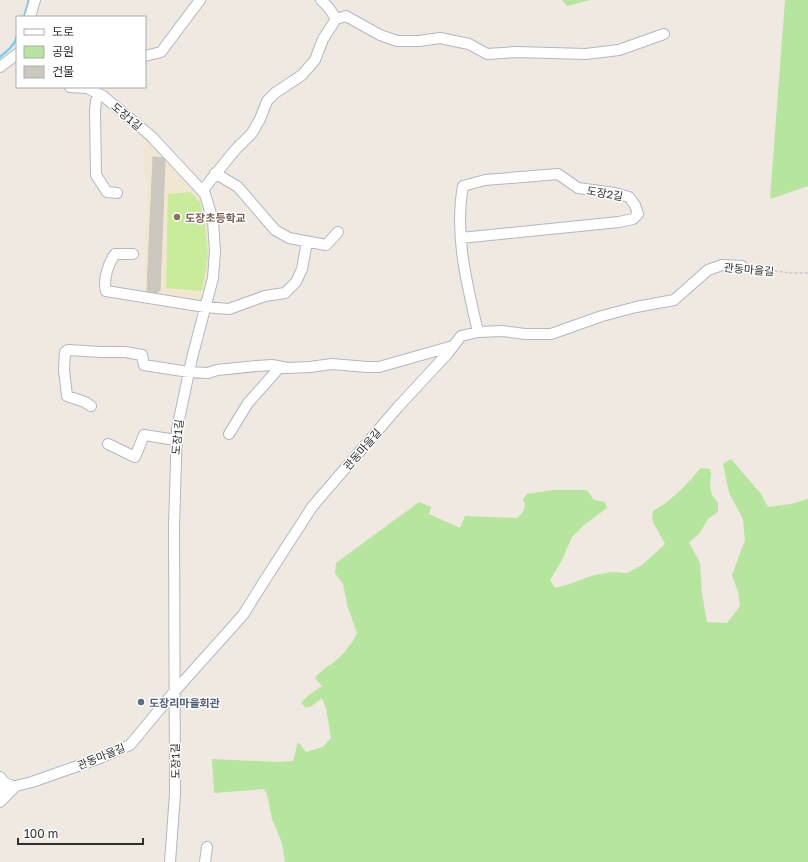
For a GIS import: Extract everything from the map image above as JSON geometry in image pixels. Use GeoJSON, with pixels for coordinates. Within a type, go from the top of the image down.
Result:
{"type":"FeatureCollection","features":[{"type":"Feature","properties":{"kind":"street"},"geometry":{"type":"LineString","coordinates":[[30,16],[35,0]]}},
{"type":"Feature","properties":{"kind":"street"},"geometry":{"type":"LineString","coordinates":[[146,56],[161,52],[200,0]]}},
{"type":"Feature","properties":{"kind":"street"},"geometry":{"type":"LineString","coordinates":[[321,0],[329,8],[336,19]]}},
{"type":"Feature","properties":{"kind":"street"},"geometry":{"type":"LineString","coordinates":[[202,191],[235,150],[252,133],[260,119],[267,101],[275,93],[302,75],[315,60],[323,39],[336,19],[346,16],[380,35],[397,41],[419,41],[440,38],[469,44],[487,54],[516,52],[586,54],[620,50],[664,34]]}},
{"type":"Feature","properties":{"kind":"street"},"geometry":{"type":"LineString","coordinates":[[0,67],[16,55]]}},
{"type":"Feature","properties":{"kind":"street","name":"도장1길"},"geometry":{"type":"LineString","coordinates":[[87,88],[99,94],[151,136],[205,194],[213,221],[215,251],[213,278],[189,372],[176,440],[174,526],[175,794],[170,862]]}},
{"type":"Feature","properties":{"kind":"street"},"geometry":{"type":"LineString","coordinates":[[99,94],[96,101],[95,110],[96,175],[107,192],[117,193]]}},
{"type":"Feature","properties":{"kind":"street"},"geometry":{"type":"LineString","coordinates":[[216,173],[238,187],[275,230],[289,238],[326,245],[338,232]]}},
{"type":"Feature","properties":{"kind":"street","name":"도장2길"},"geometry":{"type":"LineString","coordinates":[[461,238],[619,222],[633,219],[638,214],[635,205],[629,197],[615,193],[578,188],[558,174],[485,180],[463,186],[460,201],[461,238],[463,263],[478,332]]}},
{"type":"Feature","properties":{"kind":"street"},"geometry":{"type":"LineString","coordinates":[[133,254],[115,254],[108,264],[105,287],[106,291],[205,307],[229,309],[265,296],[285,293],[296,282],[302,269],[307,242]]}},
{"type":"Feature","properties":{"kind":"street","name":"관동마을길"},"geometry":{"type":"LineString","coordinates":[[0,790],[32,782],[100,758],[130,745],[174,692],[243,615],[312,507],[461,336],[478,332],[504,331],[525,334],[551,334],[636,306],[674,300],[708,270],[722,265],[742,266]]}},
{"type":"Feature","properties":{"kind":"street"},"geometry":{"type":"LineString","coordinates":[[91,406],[67,396],[64,370],[65,352],[68,350],[125,352],[142,355],[144,365],[189,372],[208,373],[217,370],[257,366],[287,368],[332,364],[379,367],[453,346]]}},
{"type":"Feature","properties":{"kind":"street"},"geometry":{"type":"LineString","coordinates":[[229,434],[248,403],[280,367]]}},
{"type":"Feature","properties":{"kind":"street"},"geometry":{"type":"LineString","coordinates":[[108,444],[135,457],[144,435],[176,440]]}},
{"type":"Feature","properties":{"kind":"street"},"geometry":{"type":"LineString","coordinates":[[0,777],[5,783],[15,787],[0,802]]}},
{"type":"Feature","properties":{"kind":"street"},"geometry":{"type":"LineString","coordinates":[[205,862],[207,847]]}},
{"type":"Feature","properties":{"kind":"path","name":"관동마을길"},"geometry":{"type":"LineString","coordinates":[[742,266],[790,273],[808,273]]}},
{"type":"Feature","properties":{"kind":"shaded area","name":"도장초등학교"},"geometry":{"type":"Polygon","coordinates":[[[143,134],[192,186],[205,205],[211,255],[204,302],[144,295],[148,178],[144,178],[143,134]]]}},
{"type":"Feature","properties":{"kind":"green space"},"geometry":{"type":"Polygon","coordinates":[[[562,0],[590,0],[567,6],[562,0]]]}},
{"type":"Feature","properties":{"kind":"green space"},"geometry":{"type":"Polygon","coordinates":[[[785,0],[808,0],[808,186],[770,199],[785,0]]]}},
{"type":"Feature","properties":{"kind":"green space"},"geometry":{"type":"Polygon","coordinates":[[[190,192],[200,202],[205,223],[208,257],[202,291],[166,288],[168,194],[190,192]]]}},
{"type":"Feature","properties":{"kind":"green space"},"geometry":{"type":"Polygon","coordinates":[[[731,459],[761,494],[768,507],[791,504],[808,499],[808,862],[285,862],[282,843],[272,819],[267,794],[264,789],[214,793],[212,759],[280,762],[293,761],[298,742],[306,752],[323,747],[331,738],[326,708],[322,698],[312,706],[306,708],[301,703],[322,686],[315,678],[345,652],[357,633],[348,608],[343,584],[335,573],[336,563],[419,502],[431,507],[429,514],[460,528],[465,516],[517,518],[524,510],[525,505],[523,499],[527,494],[553,490],[587,490],[594,500],[605,502],[607,508],[584,525],[572,537],[561,562],[550,580],[555,588],[591,576],[611,572],[627,573],[642,565],[665,544],[652,520],[653,511],[673,497],[701,468],[710,469],[710,486],[712,495],[718,503],[718,512],[708,519],[699,534],[689,542],[700,563],[702,594],[707,622],[727,623],[740,606],[738,592],[732,575],[745,540],[743,519],[729,493],[723,464],[731,459]]]}},
{"type":"Feature","properties":{"kind":"building"},"geometry":{"type":"Polygon","coordinates":[[[153,157],[163,158],[165,161],[160,291],[157,291],[157,293],[147,291],[153,157]]]}},
{"type":"Feature","properties":{"kind":"waterway"},"geometry":{"type":"LineString","coordinates":[[24,16],[29,0]]}},
{"type":"Feature","properties":{"kind":"waterway"},"geometry":{"type":"LineString","coordinates":[[0,57],[16,40]]}},
{"type":"Feature","properties":{"kind":"place","name":"도장초등학교"},"geometry":{"type":"Point","coordinates":[177,217]}},
{"type":"Feature","properties":{"kind":"place","name":"도장리마을회관"},"geometry":{"type":"Point","coordinates":[141,702]}}]}
